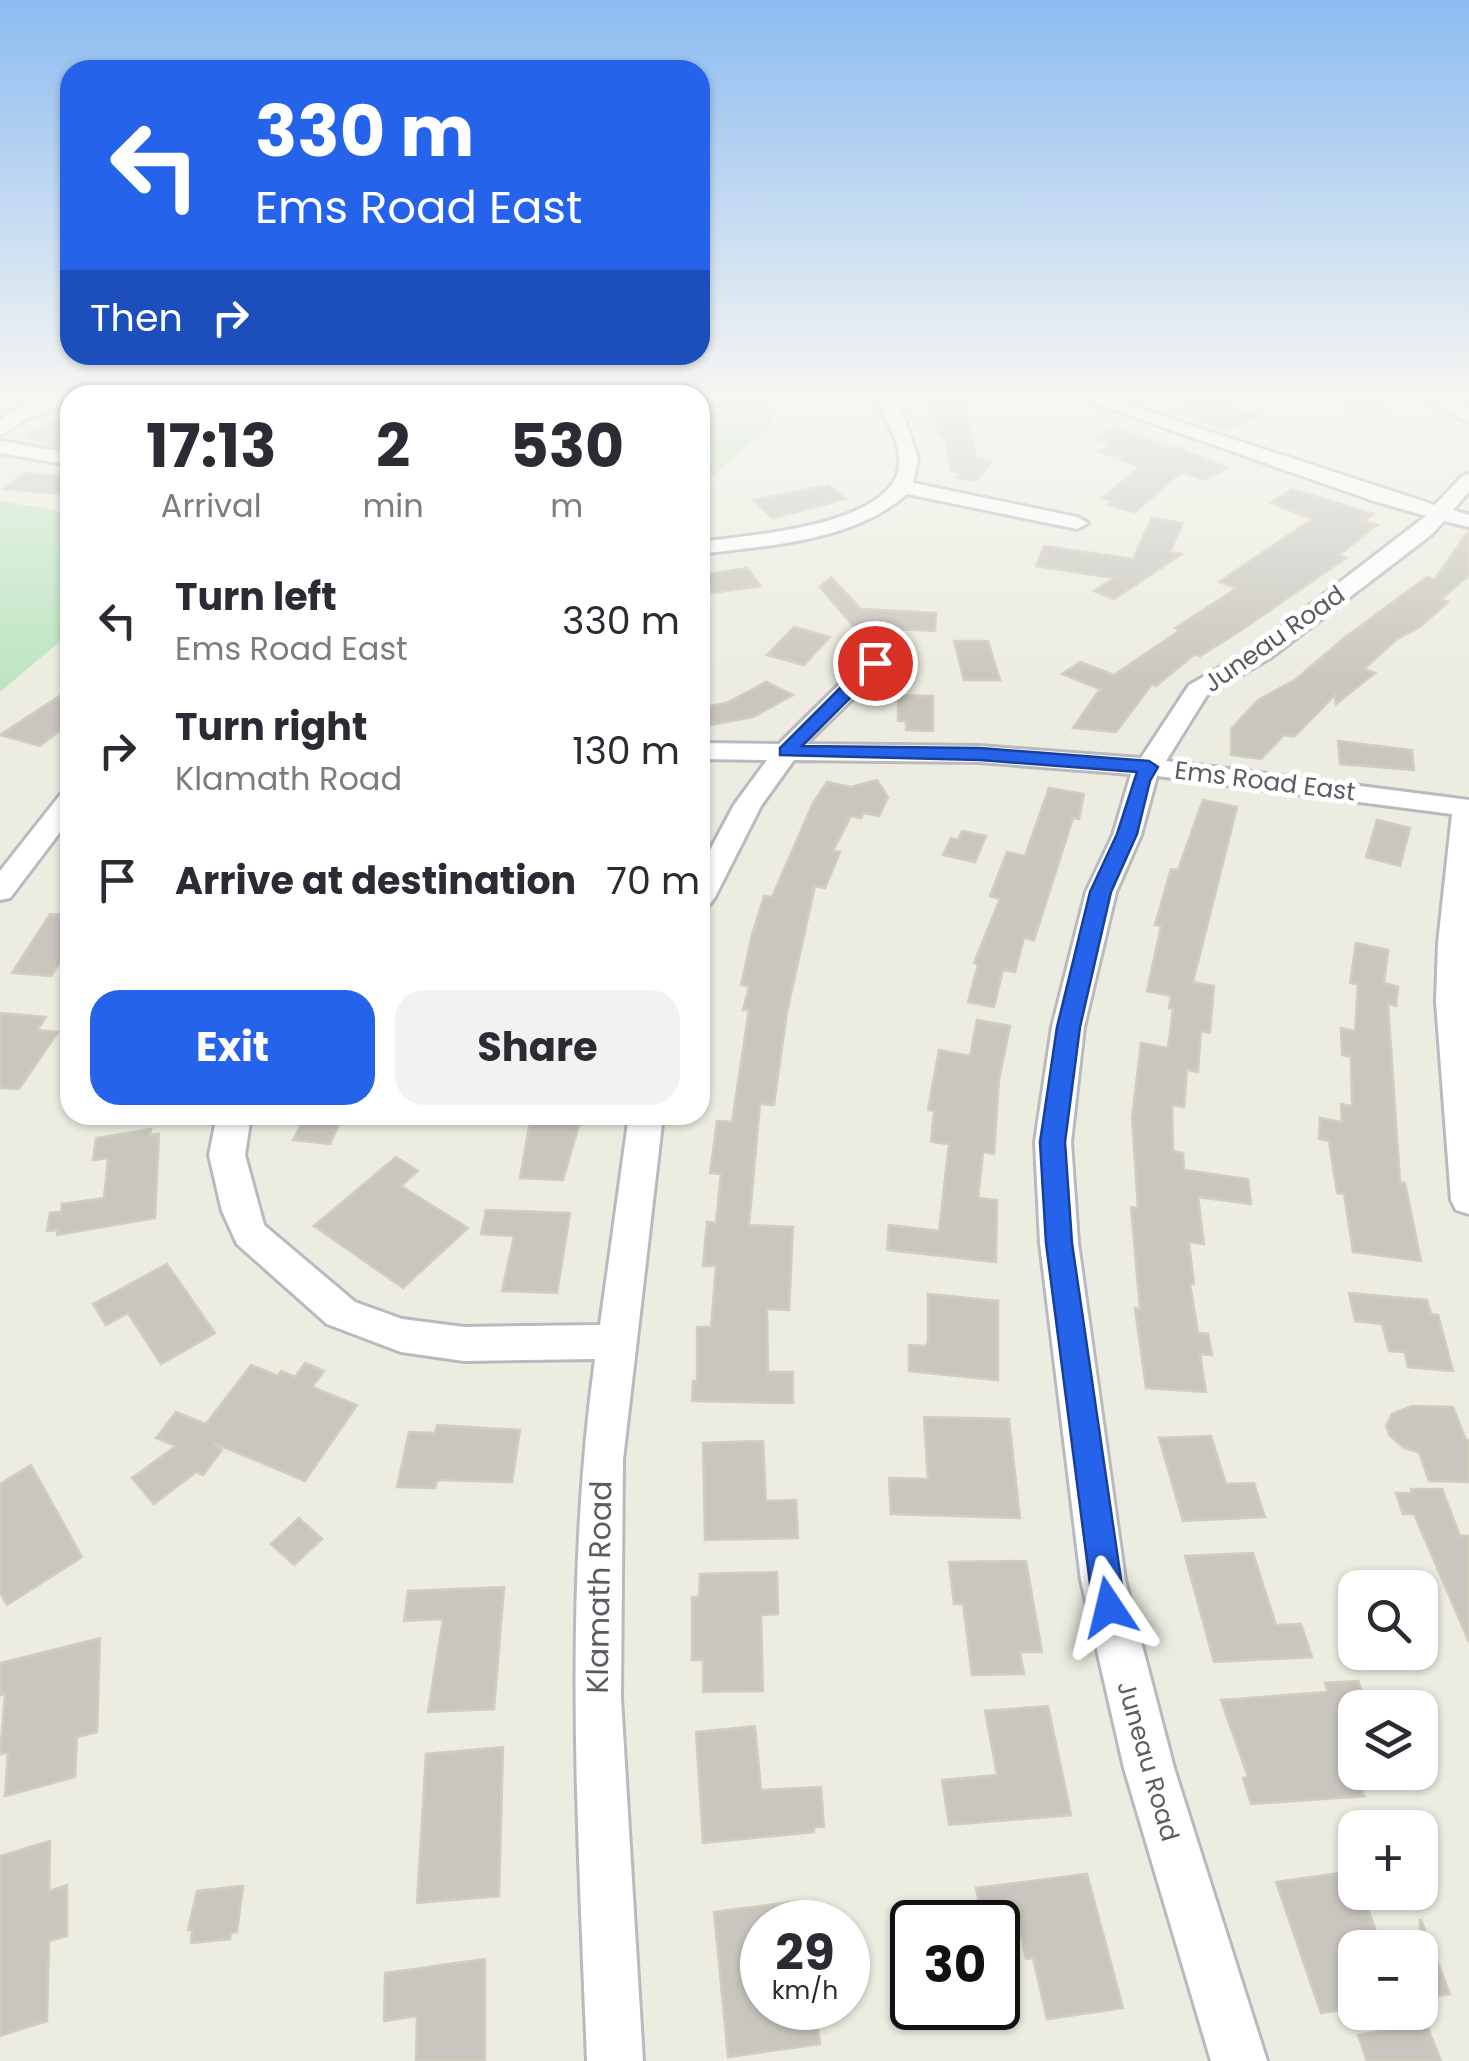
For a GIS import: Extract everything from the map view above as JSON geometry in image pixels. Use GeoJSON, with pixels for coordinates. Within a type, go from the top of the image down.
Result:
{"type":"FeatureCollection","features":[{"type":"Feature","properties":{"kind":"street"},"geometry":{"type":"LineString","coordinates":[[710,546],[827,528],[870,511],[898,490]]}},
{"type":"Feature","properties":{"kind":"street"},"geometry":{"type":"LineString","coordinates":[[915,490],[1078,524]]}},
{"type":"Feature","properties":{"kind":"street"},"geometry":{"type":"LineString","coordinates":[[1372,490],[1454,517]]}},
{"type":"Feature","properties":{"kind":"street","name":"Juneau Road"},"geometry":{"type":"LineString","coordinates":[[1240,2061],[1120,1661],[1103,1580],[1059,1243],[1052,1142],[1068,1027],[1101,892],[1127,834],[1140,781],[1198,690],[1262,653],[1424,531],[1454,517],[1465,490]]}},
{"type":"Feature","properties":{"kind":"street"},"geometry":{"type":"LineString","coordinates":[[710,878],[748,805],[786,752],[875,663]]}},
{"type":"Feature","properties":{"kind":"street","name":"Ems Road East"},"geometry":{"type":"LineString","coordinates":[[710,750],[980,754],[1149,767],[1468,808]]}},
{"type":"Feature","properties":{"kind":"street"},"geometry":{"type":"LineString","coordinates":[[1468,808],[1452,943],[1452,1002],[1469,1200]]}},
{"type":"Feature","properties":{"kind":"street"},"geometry":{"type":"LineString","coordinates":[[0,892],[60,815]]}},
{"type":"Feature","properties":{"kind":"street"},"geometry":{"type":"LineString","coordinates":[[232,1125],[228,1155],[240,1211],[250,1234],[340,1313],[401,1336],[464,1344],[614,1342]]}},
{"type":"Feature","properties":{"kind":"street","name":"Klamath Road"},"geometry":{"type":"LineString","coordinates":[[615,2061],[597,1698],[602,1460],[645,1125]]}},
{"type":"Feature","properties":{"kind":"green space"},"geometry":{"type":"Polygon","coordinates":[[[0,501],[60,511],[60,641],[0,692],[0,501]]]}},
{"type":"Feature","properties":{"kind":"building"},"geometry":{"type":"Polygon","coordinates":[[[18,490],[60,490],[60,494],[18,490]]]}},
{"type":"Feature","properties":{"kind":"building"},"geometry":{"type":"Polygon","coordinates":[[[802,490],[835,490],[846,499],[773,518],[753,500],[802,490]]]}},
{"type":"Feature","properties":{"kind":"building"},"geometry":{"type":"Polygon","coordinates":[[[1112,490],[1160,490],[1135,512],[1108,505],[1113,501],[1102,498],[1112,490]]]}},
{"type":"Feature","properties":{"kind":"building"},"geometry":{"type":"Polygon","coordinates":[[[1296,490],[1373,514],[1364,521],[1377,525],[1339,555],[1346,558],[1240,631],[1200,656],[1195,654],[1156,686],[1152,684],[1116,732],[1073,728],[1100,689],[1062,674],[1080,662],[1114,675],[1180,630],[1175,628],[1237,588],[1219,582],[1312,519],[1271,503],[1296,490]]]}},
{"type":"Feature","properties":{"kind":"building"},"geometry":{"type":"Polygon","coordinates":[[[1152,518],[1183,523],[1170,552],[1182,554],[1114,599],[1094,591],[1114,578],[1036,566],[1044,546],[1133,559],[1152,518]]]}},
{"type":"Feature","properties":{"kind":"building"},"geometry":{"type":"Polygon","coordinates":[[[1469,530],[1469,575],[1440,600],[1448,602],[1364,669],[1375,673],[1336,704],[1335,695],[1294,737],[1284,735],[1261,759],[1231,755],[1231,729],[1258,700],[1295,680],[1427,577],[1434,580],[1469,530]]]}},
{"type":"Feature","properties":{"kind":"building"},"geometry":{"type":"Polygon","coordinates":[[[747,568],[760,586],[712,593],[710,574],[747,568]]]}},
{"type":"Feature","properties":{"kind":"building"},"geometry":{"type":"Polygon","coordinates":[[[831,577],[861,609],[936,613],[935,631],[854,627],[820,587],[831,577]]]}},
{"type":"Feature","properties":{"kind":"building"},"geometry":{"type":"Polygon","coordinates":[[[794,627],[830,637],[804,665],[767,655],[794,627]]]}},
{"type":"Feature","properties":{"kind":"building"},"geometry":{"type":"Polygon","coordinates":[[[954,641],[988,641],[1000,680],[964,680],[954,641]]]}},
{"type":"Feature","properties":{"kind":"building"},"geometry":{"type":"Polygon","coordinates":[[[766,682],[793,695],[753,717],[710,725],[710,706],[726,703],[766,682]]]}},
{"type":"Feature","properties":{"kind":"building"},"geometry":{"type":"Polygon","coordinates":[[[898,695],[933,696],[933,731],[906,730],[906,721],[898,721],[898,695]]]}},
{"type":"Feature","properties":{"kind":"building"},"geometry":{"type":"Polygon","coordinates":[[[60,696],[60,731],[40,746],[0,735],[60,696]]]}},
{"type":"Feature","properties":{"kind":"building"},"geometry":{"type":"Polygon","coordinates":[[[1338,741],[1412,750],[1414,770],[1340,764],[1338,741]]]}},
{"type":"Feature","properties":{"kind":"building"},"geometry":{"type":"Polygon","coordinates":[[[877,780],[888,797],[879,816],[851,816],[833,851],[840,852],[825,888],[815,886],[787,1012],[774,1105],[760,1104],[749,1225],[793,1227],[789,1310],[767,1309],[768,1372],[793,1372],[793,1403],[692,1401],[693,1381],[697,1381],[697,1327],[711,1327],[716,1266],[703,1266],[707,1222],[716,1223],[721,1174],[710,1173],[717,1121],[732,1122],[749,1010],[743,1010],[749,986],[741,985],[752,935],[764,896],[772,897],[813,803],[827,782],[851,787],[877,780]]]}},
{"type":"Feature","properties":{"kind":"building"},"geometry":{"type":"Polygon","coordinates":[[[1049,788],[1084,794],[1079,819],[1073,818],[1034,940],[1024,938],[1015,972],[1003,970],[994,1007],[968,1002],[978,964],[974,963],[1000,899],[990,896],[1007,852],[1025,856],[1049,788]]]}},
{"type":"Feature","properties":{"kind":"building"},"geometry":{"type":"Polygon","coordinates":[[[1203,800],[1237,807],[1193,982],[1214,986],[1210,1033],[1201,1031],[1198,1072],[1187,1070],[1184,1107],[1172,1105],[1173,1151],[1183,1153],[1184,1170],[1248,1179],[1251,1204],[1198,1197],[1204,1244],[1189,1242],[1194,1284],[1190,1284],[1198,1333],[1208,1334],[1212,1355],[1200,1354],[1206,1392],[1146,1388],[1135,1308],[1140,1309],[1131,1207],[1138,1208],[1132,1118],[1141,1043],[1168,1048],[1173,1009],[1169,1008],[1171,996],[1147,991],[1161,926],[1155,925],[1171,869],[1178,870],[1203,800]]]}},
{"type":"Feature","properties":{"kind":"building"},"geometry":{"type":"Polygon","coordinates":[[[1377,820],[1410,828],[1400,866],[1366,857],[1377,820]]]}},
{"type":"Feature","properties":{"kind":"building"},"geometry":{"type":"Polygon","coordinates":[[[962,831],[986,836],[975,862],[943,855],[951,838],[958,840],[962,831]]]}},
{"type":"Feature","properties":{"kind":"building"},"geometry":{"type":"Polygon","coordinates":[[[50,914],[60,914],[60,962],[51,976],[12,973],[50,914]]]}},
{"type":"Feature","properties":{"kind":"building"},"geometry":{"type":"Polygon","coordinates":[[[1356,943],[1388,950],[1384,983],[1398,987],[1396,1006],[1388,1004],[1400,1182],[1405,1183],[1421,1261],[1353,1252],[1344,1194],[1337,1193],[1329,1141],[1319,1139],[1320,1118],[1342,1122],[1341,1104],[1352,1106],[1351,1057],[1342,1055],[1341,1028],[1355,1031],[1358,984],[1350,983],[1356,943]]]}},
{"type":"Feature","properties":{"kind":"building"},"geometry":{"type":"Polygon","coordinates":[[[0,1013],[46,1017],[37,1030],[58,1032],[19,1089],[0,1088],[0,1013]]]}},
{"type":"Feature","properties":{"kind":"building"},"geometry":{"type":"Polygon","coordinates":[[[977,1020],[1010,1026],[999,1080],[994,1154],[983,1152],[978,1198],[997,1200],[996,1262],[887,1250],[889,1225],[939,1231],[949,1144],[931,1142],[934,1111],[928,1110],[939,1050],[970,1056],[977,1020]]]}},
{"type":"Feature","properties":{"kind":"building"},"geometry":{"type":"Polygon","coordinates":[[[301,1125],[339,1125],[330,1144],[293,1140],[301,1125]]]}},
{"type":"Feature","properties":{"kind":"building"},"geometry":{"type":"Polygon","coordinates":[[[529,1125],[579,1125],[563,1180],[520,1178],[529,1125]]]}},
{"type":"Feature","properties":{"kind":"building"},"geometry":{"type":"Polygon","coordinates":[[[151,1129],[150,1135],[159,1134],[155,1218],[57,1235],[58,1230],[47,1231],[50,1213],[61,1212],[62,1204],[104,1198],[108,1158],[93,1160],[96,1138],[151,1129]]]}},
{"type":"Feature","properties":{"kind":"building"},"geometry":{"type":"Polygon","coordinates":[[[396,1157],[418,1171],[401,1186],[468,1228],[403,1288],[314,1226],[396,1157]]]}},
{"type":"Feature","properties":{"kind":"building"},"geometry":{"type":"Polygon","coordinates":[[[486,1210],[570,1213],[557,1293],[502,1291],[514,1236],[481,1234],[486,1210]]]}},
{"type":"Feature","properties":{"kind":"building"},"geometry":{"type":"Polygon","coordinates":[[[167,1264],[215,1333],[161,1364],[128,1313],[106,1325],[93,1304],[167,1264]]]}},
{"type":"Feature","properties":{"kind":"building"},"geometry":{"type":"Polygon","coordinates":[[[1349,1293],[1427,1300],[1431,1314],[1438,1315],[1453,1371],[1408,1367],[1405,1352],[1389,1351],[1382,1324],[1355,1321],[1349,1293]]]}},
{"type":"Feature","properties":{"kind":"building"},"geometry":{"type":"Polygon","coordinates":[[[928,1294],[998,1301],[998,1380],[909,1371],[909,1345],[926,1346],[928,1341],[928,1294]]]}},
{"type":"Feature","properties":{"kind":"building"},"geometry":{"type":"Polygon","coordinates":[[[305,1363],[324,1371],[312,1387],[357,1405],[305,1481],[214,1443],[222,1450],[203,1475],[196,1472],[154,1504],[132,1478],[176,1446],[156,1438],[176,1412],[206,1424],[251,1365],[278,1376],[281,1371],[295,1377],[305,1363]]]}},
{"type":"Feature","properties":{"kind":"building"},"geometry":{"type":"Polygon","coordinates":[[[1412,1406],[1453,1407],[1469,1440],[1469,1482],[1429,1481],[1419,1452],[1404,1448],[1390,1436],[1386,1426],[1392,1414],[1412,1406]]]}},
{"type":"Feature","properties":{"kind":"building"},"geometry":{"type":"Polygon","coordinates":[[[924,1417],[1009,1419],[1020,1518],[891,1514],[889,1478],[928,1479],[924,1417]]]}},
{"type":"Feature","properties":{"kind":"building"},"geometry":{"type":"Polygon","coordinates":[[[437,1425],[520,1430],[512,1482],[437,1480],[435,1488],[397,1487],[409,1432],[435,1433],[437,1425]]]}},
{"type":"Feature","properties":{"kind":"building"},"geometry":{"type":"Polygon","coordinates":[[[1211,1436],[1226,1484],[1254,1483],[1265,1517],[1183,1521],[1159,1438],[1211,1436]]]}},
{"type":"Feature","properties":{"kind":"building"},"geometry":{"type":"Polygon","coordinates":[[[763,1441],[766,1501],[796,1500],[798,1538],[705,1540],[703,1443],[763,1441]]]}},
{"type":"Feature","properties":{"kind":"building"},"geometry":{"type":"Polygon","coordinates":[[[31,1465],[82,1557],[7,1605],[0,1592],[0,1484],[31,1465]]]}},
{"type":"Feature","properties":{"kind":"building"},"geometry":{"type":"Polygon","coordinates":[[[1411,1489],[1442,1489],[1460,1536],[1469,1536],[1469,1642],[1414,1514],[1403,1514],[1396,1493],[1412,1493],[1411,1489]]]}},
{"type":"Feature","properties":{"kind":"building"},"geometry":{"type":"Polygon","coordinates":[[[299,1518],[322,1539],[294,1565],[271,1544],[299,1518]]]}},
{"type":"Feature","properties":{"kind":"building"},"geometry":{"type":"Polygon","coordinates":[[[1253,1553],[1276,1625],[1301,1624],[1312,1657],[1214,1662],[1185,1556],[1253,1553]]]}},
{"type":"Feature","properties":{"kind":"building"},"geometry":{"type":"Polygon","coordinates":[[[1026,1561],[1042,1652],[1020,1652],[1024,1674],[972,1675],[963,1604],[954,1604],[949,1562],[1026,1561]]]}},
{"type":"Feature","properties":{"kind":"building"},"geometry":{"type":"Polygon","coordinates":[[[777,1572],[778,1614],[761,1615],[763,1691],[703,1692],[703,1660],[692,1660],[692,1597],[699,1597],[700,1574],[777,1572]]]}},
{"type":"Feature","properties":{"kind":"building"},"geometry":{"type":"Polygon","coordinates":[[[504,1587],[494,1709],[428,1712],[443,1619],[404,1621],[408,1591],[504,1587]]]}},
{"type":"Feature","properties":{"kind":"building"},"geometry":{"type":"Polygon","coordinates":[[[100,1638],[97,1732],[77,1737],[75,1777],[5,1796],[8,1752],[0,1754],[5,1694],[0,1695],[0,1663],[100,1638]]]}},
{"type":"Feature","properties":{"kind":"building"},"geometry":{"type":"Polygon","coordinates":[[[1358,1681],[1361,1690],[1338,1690],[1338,1790],[1362,1790],[1364,1796],[1251,1804],[1243,1778],[1248,1777],[1221,1700],[1328,1692],[1325,1683],[1358,1681]]]}},
{"type":"Feature","properties":{"kind":"building"},"geometry":{"type":"Polygon","coordinates":[[[1048,1706],[1071,1815],[949,1825],[942,1780],[997,1775],[985,1711],[1048,1706]]]}},
{"type":"Feature","properties":{"kind":"building"},"geometry":{"type":"Polygon","coordinates":[[[755,1726],[761,1790],[821,1787],[824,1827],[814,1827],[814,1832],[703,1843],[696,1732],[755,1726]]]}},
{"type":"Feature","properties":{"kind":"building"},"geometry":{"type":"Polygon","coordinates":[[[503,1747],[499,1896],[417,1903],[426,1754],[503,1747]]]}},
{"type":"Feature","properties":{"kind":"building"},"geometry":{"type":"Polygon","coordinates":[[[50,1841],[49,1891],[67,1885],[67,1936],[49,1941],[47,2021],[0,2036],[0,1856],[50,1841]]]}},
{"type":"Feature","properties":{"kind":"building"},"geometry":{"type":"Polygon","coordinates":[[[1338,1873],[1338,1910],[1368,1910],[1376,1930],[1338,1930],[1338,2010],[1321,2013],[1276,1882],[1338,1873]]]}},
{"type":"Feature","properties":{"kind":"building"},"geometry":{"type":"Polygon","coordinates":[[[1087,1874],[1123,2008],[1047,2019],[1033,1958],[1026,1959],[1020,1935],[1020,1900],[978,1900],[976,1888],[1087,1874]]]}},
{"type":"Feature","properties":{"kind":"building"},"geometry":{"type":"Polygon","coordinates":[[[243,1886],[237,1932],[231,1933],[230,1939],[191,1943],[192,1929],[188,1930],[197,1891],[243,1886]]]}},
{"type":"Feature","properties":{"kind":"building"},"geometry":{"type":"Polygon","coordinates":[[[740,1909],[740,2030],[818,2030],[820,2044],[728,2057],[714,1912],[740,1909]]]}},
{"type":"Feature","properties":{"kind":"building"},"geometry":{"type":"Polygon","coordinates":[[[485,1959],[485,2061],[416,2061],[417,2016],[384,2021],[385,1973],[485,1959]]]}},
{"type":"Feature","properties":{"kind":"building"},"geometry":{"type":"Polygon","coordinates":[[[1438,1963],[1450,1994],[1438,1996],[1438,1963]]]}},
{"type":"Feature","properties":{"kind":"building"},"geometry":{"type":"Polygon","coordinates":[[[1429,2030],[1441,2061],[1367,2061],[1358,2035],[1429,2030]]]}},
{"type":"Feature","properties":{"kind":"route"},"geometry":{"type":"LineString","coordinates":[[875,663],[786,752],[980,754],[1149,767],[1140,781],[1127,834],[1101,892],[1068,1027],[1052,1142],[1059,1243],[1109,1607]]}}]}
